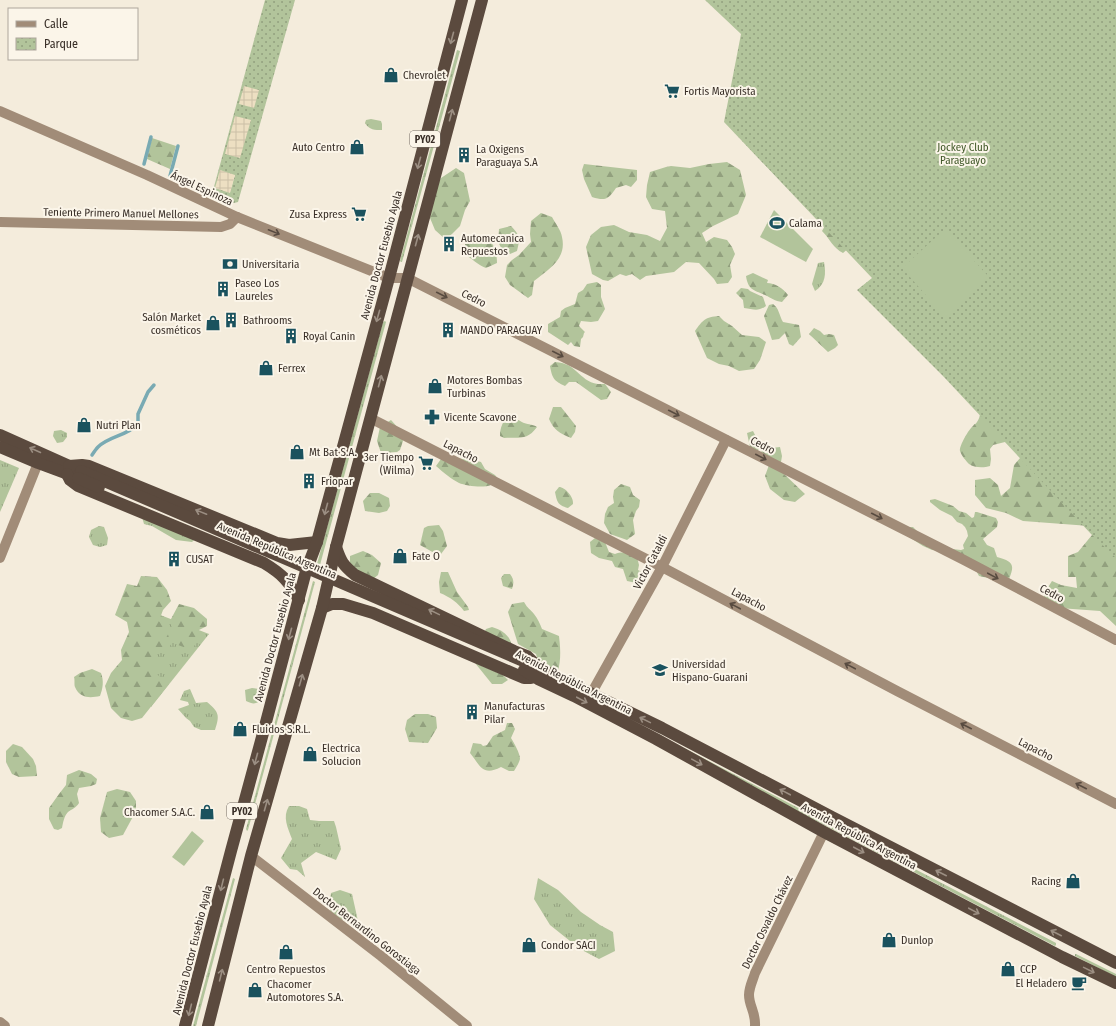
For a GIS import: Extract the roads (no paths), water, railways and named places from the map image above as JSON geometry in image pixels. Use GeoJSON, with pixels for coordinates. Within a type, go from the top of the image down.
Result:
{"type":"FeatureCollection","features":[{"type":"Feature","properties":{"kind":"highway","name":"Avenida Doctor Eusebio Ayala"},"geometry":{"type":"LineString","coordinates":[[186,1026],[231,850],[306,571],[317,542],[466,59],[482,0]]}},
{"type":"Feature","properties":{"kind":"highway","name":"Avenida Doctor Eusebio Ayala"},"geometry":{"type":"LineString","coordinates":[[208,1026],[251,856],[322,608],[370,418],[398,278],[460,4]]}},
{"type":"Feature","properties":{"kind":"highway"},"geometry":{"type":"LineString","coordinates":[[460,4],[468,15],[471,23],[463,51],[466,59]]}},
{"type":"Feature","properties":{"kind":"highway","name":"Avenida República Argentina"},"geometry":{"type":"LineString","coordinates":[[0,435],[74,472],[540,674],[591,694],[662,728],[1116,963]]}},
{"type":"Feature","properties":{"kind":"highway","name":"Avenida República Argentina"},"geometry":{"type":"LineString","coordinates":[[0,447],[38,463],[74,472]]}},
{"type":"Feature","properties":{"kind":"highway"},"geometry":{"type":"LineString","coordinates":[[299,600],[293,589],[282,575],[264,563],[78,486],[70,480],[74,472],[82,465],[89,466],[277,543],[289,545],[317,542]]}},
{"type":"Feature","properties":{"kind":"highway"},"geometry":{"type":"LineString","coordinates":[[322,608],[332,604],[344,604],[373,613],[524,678],[540,674],[527,656],[355,575],[345,566],[339,557],[336,548]]}},
{"type":"Feature","properties":{"kind":"highway","name":"Avenida República Argentina"},"geometry":{"type":"LineString","coordinates":[[540,674],[574,696],[656,739],[824,832],[1055,953],[1116,983]]}},
{"type":"Feature","properties":{"kind":"highway"},"geometry":{"type":"LineString","coordinates":[[656,739],[662,728]]}},
{"type":"Feature","properties":{"kind":"street","name":"Ángel Espinoza"},"geometry":{"type":"LineString","coordinates":[[0,111],[147,175],[237,217],[398,278]]}},
{"type":"Feature","properties":{"kind":"street","name":"Teniente Primero Manuel Mellones"},"geometry":{"type":"LineString","coordinates":[[0,222],[221,227],[230,224],[237,217]]}},
{"type":"Feature","properties":{"kind":"street","name":"Cedro"},"geometry":{"type":"LineString","coordinates":[[398,278],[726,440],[971,564],[1116,640]]}},
{"type":"Feature","properties":{"kind":"street","name":"Lapacho"},"geometry":{"type":"LineString","coordinates":[[370,418],[662,567],[1116,804]]}},
{"type":"Feature","properties":{"kind":"street","name":"Victor Cataldi"},"geometry":{"type":"LineString","coordinates":[[591,694],[662,567],[726,440]]}},
{"type":"Feature","properties":{"kind":"street"},"geometry":{"type":"LineString","coordinates":[[0,558],[38,463]]}},
{"type":"Feature","properties":{"kind":"street","name":"Doctor Osvaldo Chávez"},"geometry":{"type":"LineString","coordinates":[[755,1026],[755,1015],[749,999],[749,989],[758,966],[824,832]]}},
{"type":"Feature","properties":{"kind":"street","name":"Doctor Bernardino Gorostiaga"},"geometry":{"type":"LineString","coordinates":[[251,856],[381,956],[467,1026]]}},
{"type":"Feature","properties":{"kind":"street"},"geometry":{"type":"LineString","coordinates":[[0,1022],[5,1026]]}},
{"type":"Feature","properties":{"kind":"waterway"},"geometry":{"type":"LineString","coordinates":[[144,164],[151,137]]}},
{"type":"Feature","properties":{"kind":"waterway"},"geometry":{"type":"LineString","coordinates":[[170,176],[178,146]]}},
{"type":"Feature","properties":{"kind":"waterway"},"geometry":{"type":"LineString","coordinates":[[92,455],[102,443],[129,431],[138,424],[138,414],[148,392],[154,385]]}},
{"type":"Feature","properties":{"kind":"place","name":"Chevrolet"},"geometry":{"type":"Point","coordinates":[391,75]}},
{"type":"Feature","properties":{"kind":"place","name":"Fortis Mayorista"},"geometry":{"type":"Point","coordinates":[672,91]}},
{"type":"Feature","properties":{"kind":"place","name":"Auto Centro"},"geometry":{"type":"Point","coordinates":[357,147]}},
{"type":"Feature","properties":{"kind":"place","name":"La Oxigens Paraguaya S.A"},"geometry":{"type":"Point","coordinates":[464,155]}},
{"type":"Feature","properties":{"kind":"place","name":"Zusa Express"},"geometry":{"type":"Point","coordinates":[359,214]}},
{"type":"Feature","properties":{"kind":"place","name":"Calama"},"geometry":{"type":"Point","coordinates":[777,223]}},
{"type":"Feature","properties":{"kind":"place","name":"Automecanica Repuestos"},"geometry":{"type":"Point","coordinates":[449,244]}},
{"type":"Feature","properties":{"kind":"place","name":"Universitaria"},"geometry":{"type":"Point","coordinates":[230,264]}},
{"type":"Feature","properties":{"kind":"place","name":"Paseo Los Laureles"},"geometry":{"type":"Point","coordinates":[223,289]}},
{"type":"Feature","properties":{"kind":"place","name":"Bathrooms"},"geometry":{"type":"Point","coordinates":[231,320]}},
{"type":"Feature","properties":{"kind":"place","name":"Salón Market cosméticos"},"geometry":{"type":"Point","coordinates":[213,323]}},
{"type":"Feature","properties":{"kind":"place","name":"MANDO PARAGUAY"},"geometry":{"type":"Point","coordinates":[448,330]}},
{"type":"Feature","properties":{"kind":"place","name":"Royal Canin"},"geometry":{"type":"Point","coordinates":[291,336]}},
{"type":"Feature","properties":{"kind":"place","name":"Ferrex"},"geometry":{"type":"Point","coordinates":[266,368]}},
{"type":"Feature","properties":{"kind":"place","name":"Motores Bombas Turbinas"},"geometry":{"type":"Point","coordinates":[435,386]}},
{"type":"Feature","properties":{"kind":"place","name":"Vicente Scavone"},"geometry":{"type":"Point","coordinates":[432,417]}},
{"type":"Feature","properties":{"kind":"place","name":"Nutri Plan"},"geometry":{"type":"Point","coordinates":[84,425]}},
{"type":"Feature","properties":{"kind":"place","name":"Mt Bat S.A."},"geometry":{"type":"Point","coordinates":[297,452]}},
{"type":"Feature","properties":{"kind":"place","name":"3er Tiempo (Wilma)"},"geometry":{"type":"Point","coordinates":[426,463]}},
{"type":"Feature","properties":{"kind":"place","name":"Friopar"},"geometry":{"type":"Point","coordinates":[309,481]}},
{"type":"Feature","properties":{"kind":"place","name":"Fate O"},"geometry":{"type":"Point","coordinates":[400,556]}},
{"type":"Feature","properties":{"kind":"place","name":"CUSAT"},"geometry":{"type":"Point","coordinates":[174,559]}},
{"type":"Feature","properties":{"kind":"place","name":"Universidad Hispano-Guarani"},"geometry":{"type":"Point","coordinates":[660,670]}},
{"type":"Feature","properties":{"kind":"place","name":"Manufacturas Pilar"},"geometry":{"type":"Point","coordinates":[472,712]}},
{"type":"Feature","properties":{"kind":"place","name":"Fluidos S.R.L."},"geometry":{"type":"Point","coordinates":[240,729]}},
{"type":"Feature","properties":{"kind":"place","name":"Electrica Solucion"},"geometry":{"type":"Point","coordinates":[310,754]}},
{"type":"Feature","properties":{"kind":"place","name":"Chacomer S.A.C."},"geometry":{"type":"Point","coordinates":[207,812]}},
{"type":"Feature","properties":{"kind":"place","name":"Racing"},"geometry":{"type":"Point","coordinates":[1073,881]}},
{"type":"Feature","properties":{"kind":"place","name":"Dunlop"},"geometry":{"type":"Point","coordinates":[889,940]}},
{"type":"Feature","properties":{"kind":"place","name":"Condor SACI"},"geometry":{"type":"Point","coordinates":[529,945]}},
{"type":"Feature","properties":{"kind":"place","name":"Centro Repuestos"},"geometry":{"type":"Point","coordinates":[286,952]}},
{"type":"Feature","properties":{"kind":"place","name":"CCP"},"geometry":{"type":"Point","coordinates":[1008,969]}},
{"type":"Feature","properties":{"kind":"place","name":"El Heladero"},"geometry":{"type":"Point","coordinates":[1079,983]}},
{"type":"Feature","properties":{"kind":"place","name":"Chacomer Automotores S.A."},"geometry":{"type":"Point","coordinates":[255,990]}},
{"type":"Feature","properties":{"kind":"park label","name":"Jockey Club Paraguayo"},"geometry":{"type":"Point","coordinates":[963,153]}}]}
